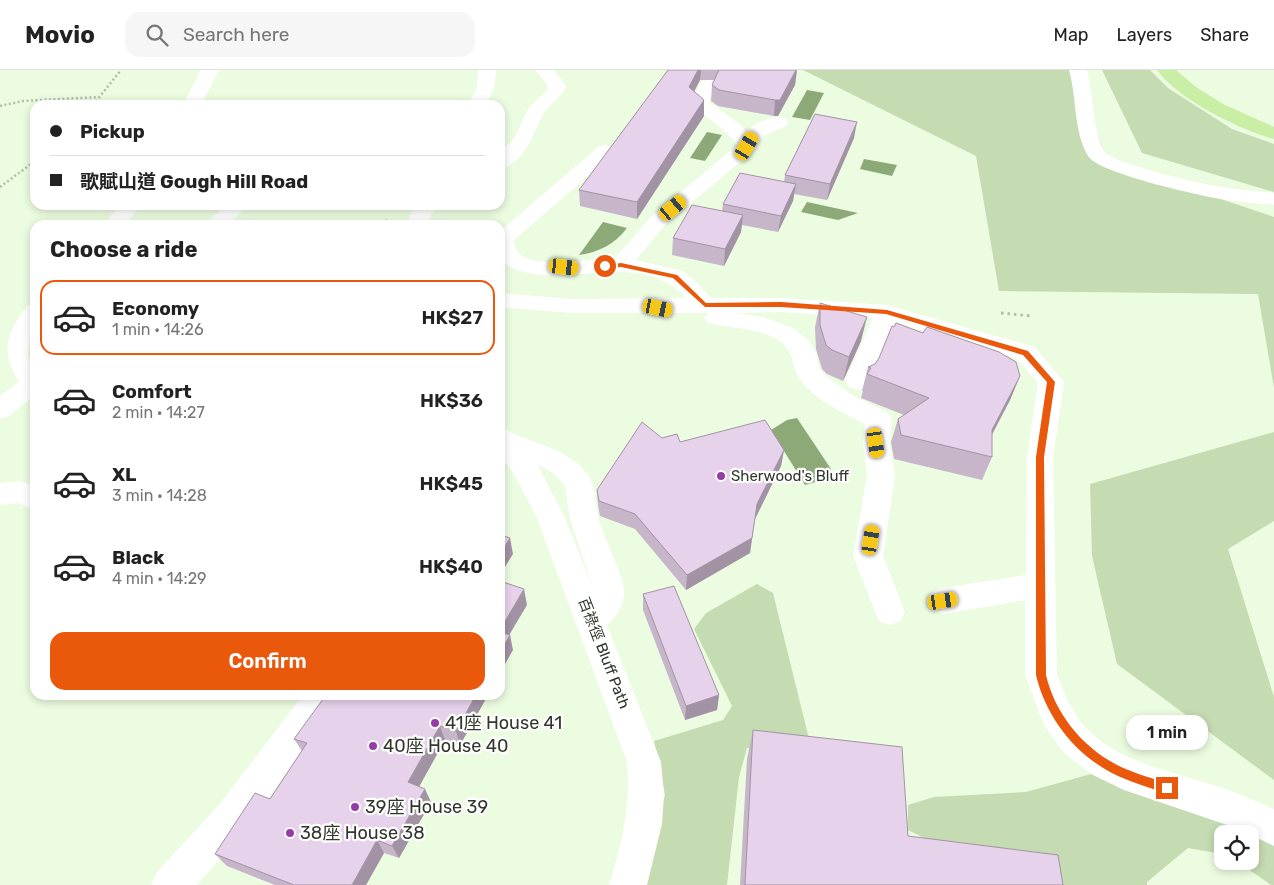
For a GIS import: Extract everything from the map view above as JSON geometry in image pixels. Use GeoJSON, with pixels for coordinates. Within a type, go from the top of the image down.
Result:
{"type":"FeatureCollection","features":[{"type":"Feature","properties":{"kind":"main road"},"geometry":{"type":"LineString","coordinates":[[1166,70],[1183,86],[1206,101],[1234,116],[1274,133]]}},
{"type":"Feature","properties":{"kind":"street"},"geometry":{"type":"LineString","coordinates":[[195,100],[210,70]]}},
{"type":"Feature","properties":{"kind":"street"},"geometry":{"type":"LineString","coordinates":[[480,100],[487,85],[486,70]]}},
{"type":"Feature","properties":{"kind":"street"},"geometry":{"type":"LineString","coordinates":[[505,158],[522,142],[537,109],[555,92],[557,86],[545,70]]}},
{"type":"Feature","properties":{"kind":"street"},"geometry":{"type":"LineString","coordinates":[[1078,70],[1083,87],[1082,102],[1092,146],[1098,156],[1106,162],[1127,170],[1220,193],[1274,199]]}},
{"type":"Feature","properties":{"kind":"street"},"geometry":{"type":"LineString","coordinates":[[708,85],[699,103],[734,130],[747,146]]}},
{"type":"Feature","properties":{"kind":"street"},"geometry":{"type":"LineString","coordinates":[[621,265],[658,221],[747,146],[756,132],[779,122]]}},
{"type":"Feature","properties":{"kind":"street"},"geometry":{"type":"LineString","coordinates":[[505,237],[605,151]]}},
{"type":"Feature","properties":{"kind":"street"},"geometry":{"type":"LineString","coordinates":[[118,220],[127,210]]}},
{"type":"Feature","properties":{"kind":"street"},"geometry":{"type":"LineString","coordinates":[[221,220],[232,210]]}},
{"type":"Feature","properties":{"kind":"street"},"geometry":{"type":"LineString","coordinates":[[505,253],[510,260],[531,267],[575,268],[621,265],[675,276],[705,305]]}},
{"type":"Feature","properties":{"kind":"street"},"geometry":{"type":"LineString","coordinates":[[505,300],[572,306],[781,304],[887,312],[1026,353],[1051,382],[1040,457],[1040,585],[1041,675],[1044,690],[1052,706],[1071,736],[1097,759],[1116,770],[1151,784],[1228,807],[1274,828]]}},
{"type":"Feature","properties":{"kind":"street"},"geometry":{"type":"LineString","coordinates":[[645,305],[686,314],[746,322],[785,333],[797,342],[803,352],[810,375],[846,402],[879,420],[876,443],[881,476],[868,556],[890,612]]}},
{"type":"Feature","properties":{"kind":"street"},"geometry":{"type":"LineString","coordinates":[[858,381],[887,312]]}},
{"type":"Feature","properties":{"kind":"street"},"geometry":{"type":"LineString","coordinates":[[30,319],[24,328],[16,350],[19,364],[30,377]]}},
{"type":"Feature","properties":{"kind":"street"},"geometry":{"type":"LineString","coordinates":[[0,410],[30,385]]}},
{"type":"Feature","properties":{"kind":"street","name":"百祿徑 Bluff Path"},"geometry":{"type":"LineString","coordinates":[[505,444],[525,468],[538,492],[562,546],[639,745],[645,769],[647,796],[641,842],[628,885]]}},
{"type":"Feature","properties":{"kind":"street"},"geometry":{"type":"LineString","coordinates":[[0,494],[21,492],[30,496]]}},
{"type":"Feature","properties":{"kind":"street"},"geometry":{"type":"LineString","coordinates":[[943,601],[1040,585]]}},
{"type":"Feature","properties":{"kind":"street"},"geometry":{"type":"LineString","coordinates":[[170,885],[186,870],[231,817],[319,700]]}},
{"type":"Feature","properties":{"kind":"path"},"geometry":{"type":"LineString","coordinates":[[48,100],[99,98],[121,70]]}},
{"type":"Feature","properties":{"kind":"path"},"geometry":{"type":"LineString","coordinates":[[0,106],[30,101]]}},
{"type":"Feature","properties":{"kind":"path"},"geometry":{"type":"LineString","coordinates":[[0,187],[30,164]]}},
{"type":"Feature","properties":{"kind":"shaded area"},"geometry":{"type":"Polygon","coordinates":[[[803,70],[1071,70],[1108,161],[1274,217],[1274,388],[1258,294],[999,291],[976,156],[803,70]]]}},
{"type":"Feature","properties":{"kind":"shaded area"},"geometry":{"type":"Polygon","coordinates":[[[1102,70],[1150,70],[1168,88],[1232,129],[1274,144],[1274,192],[1142,153],[1102,70]]]}},
{"type":"Feature","properties":{"kind":"shaded area"},"geometry":{"type":"Polygon","coordinates":[[[807,90],[824,93],[810,120],[792,117],[807,90]]]}},
{"type":"Feature","properties":{"kind":"shaded area"},"geometry":{"type":"Polygon","coordinates":[[[707,132],[722,135],[705,161],[690,158],[707,132]]]}},
{"type":"Feature","properties":{"kind":"shaded area"},"geometry":{"type":"Polygon","coordinates":[[[864,159],[897,165],[892,176],[860,169],[864,159]]]}},
{"type":"Feature","properties":{"kind":"shaded area"},"geometry":{"type":"Polygon","coordinates":[[[807,202],[858,213],[838,220],[801,212],[807,202]]]}},
{"type":"Feature","properties":{"kind":"shaded area"},"geometry":{"type":"Polygon","coordinates":[[[603,222],[627,228],[606,247],[579,255],[603,222]]]}},
{"type":"Feature","properties":{"kind":"shaded area"},"geometry":{"type":"Polygon","coordinates":[[[797,418],[831,469],[819,481],[805,485],[771,430],[787,420],[797,418]]]}},
{"type":"Feature","properties":{"kind":"shaded area"},"geometry":{"type":"Polygon","coordinates":[[[1274,432],[1274,521],[1228,549],[1274,697],[1274,780],[1117,664],[1092,556],[1090,484],[1274,432]]]}},
{"type":"Feature","properties":{"kind":"shaded area"},"geometry":{"type":"Polygon","coordinates":[[[757,584],[773,593],[810,743],[803,752],[747,748],[739,777],[727,885],[641,885],[665,795],[654,741],[723,720],[732,706],[694,629],[706,613],[757,584]]]}},
{"type":"Feature","properties":{"kind":"shaded area"},"geometry":{"type":"Polygon","coordinates":[[[1091,774],[1246,825],[1214,825],[1214,853],[1188,848],[1147,882],[1147,885],[1048,885],[956,854],[908,830],[908,805],[934,797],[1026,792],[1091,774]]]}},
{"type":"Feature","properties":{"kind":"shaded area"},"geometry":{"type":"Polygon","coordinates":[[[1259,831],[1274,842],[1274,885],[1271,885],[1250,870],[1259,870],[1259,831]]]}},
{"type":"Feature","properties":{"kind":"building"},"geometry":{"type":"Polygon","coordinates":[[[668,70],[698,70],[689,87],[704,100],[637,202],[579,190],[668,70]]]}},
{"type":"Feature","properties":{"kind":"building"},"geometry":{"type":"Polygon","coordinates":[[[719,70],[796,70],[780,100],[775,100],[719,90],[712,85],[719,70]]]}},
{"type":"Feature","properties":{"kind":"building"},"geometry":{"type":"Polygon","coordinates":[[[815,114],[857,122],[830,184],[785,175],[815,114]]]}},
{"type":"Feature","properties":{"kind":"building"},"geometry":{"type":"Polygon","coordinates":[[[740,173],[796,184],[781,216],[723,204],[740,173]]]}},
{"type":"Feature","properties":{"kind":"building"},"geometry":{"type":"Polygon","coordinates":[[[692,205],[743,215],[725,249],[673,238],[692,205]]]}},
{"type":"Feature","properties":{"kind":"building"},"geometry":{"type":"Polygon","coordinates":[[[820,303],[867,317],[849,357],[832,350],[826,345],[820,325],[820,303]]]}},
{"type":"Feature","properties":{"kind":"building"},"geometry":{"type":"Polygon","coordinates":[[[896,323],[923,333],[927,327],[999,352],[1016,362],[1020,376],[992,430],[992,457],[901,435],[898,419],[929,398],[867,374],[871,368],[868,367],[875,364],[879,358],[892,326],[894,327],[896,323]]]}},
{"type":"Feature","properties":{"kind":"building"},"geometry":{"type":"Polygon","coordinates":[[[765,420],[784,450],[757,504],[752,538],[687,575],[635,514],[599,501],[597,490],[642,422],[662,438],[677,434],[680,442],[765,420]]]}},
{"type":"Feature","properties":{"kind":"building"},"geometry":{"type":"Polygon","coordinates":[[[505,536],[510,538],[505,546],[505,536]]]}},
{"type":"Feature","properties":{"kind":"building"},"geometry":{"type":"Polygon","coordinates":[[[505,583],[524,589],[505,621],[505,583]]]}},
{"type":"Feature","properties":{"kind":"building"},"geometry":{"type":"Polygon","coordinates":[[[674,586],[719,695],[686,706],[643,594],[674,586]]]}},
{"type":"Feature","properties":{"kind":"building"},"geometry":{"type":"Polygon","coordinates":[[[505,634],[510,635],[505,644],[505,634]]]}},
{"type":"Feature","properties":{"kind":"building"},"geometry":{"type":"Polygon","coordinates":[[[322,700],[473,700],[456,731],[440,726],[408,782],[425,789],[392,846],[377,840],[352,885],[294,885],[215,854],[255,793],[270,799],[307,743],[294,739],[322,700]]]}},
{"type":"Feature","properties":{"kind":"building"},"geometry":{"type":"Polygon","coordinates":[[[753,730],[902,747],[908,836],[1058,855],[1063,885],[745,885],[753,730]]]}},
{"type":"Feature","properties":{"kind":"place","name":"Sherwood's Bluff"},"geometry":{"type":"Point","coordinates":[721,476]}},
{"type":"Feature","properties":{"kind":"place","name":"41座 House 41"},"geometry":{"type":"Point","coordinates":[435,723]}},
{"type":"Feature","properties":{"kind":"place","name":"40座 House 40"},"geometry":{"type":"Point","coordinates":[373,746]}},
{"type":"Feature","properties":{"kind":"place","name":"39座 House 39"},"geometry":{"type":"Point","coordinates":[355,807]}},
{"type":"Feature","properties":{"kind":"place","name":"38座 House 38"},"geometry":{"type":"Point","coordinates":[290,833]}},
{"type":"Feature","properties":{"kind":"route"},"geometry":{"type":"LineString","coordinates":[[605,266],[621,265],[675,276],[705,305],[781,304],[887,312],[1026,353],[1051,382],[1040,457],[1041,675],[1044,690],[1071,736],[1097,759],[1116,770],[1167,788]]}}]}
